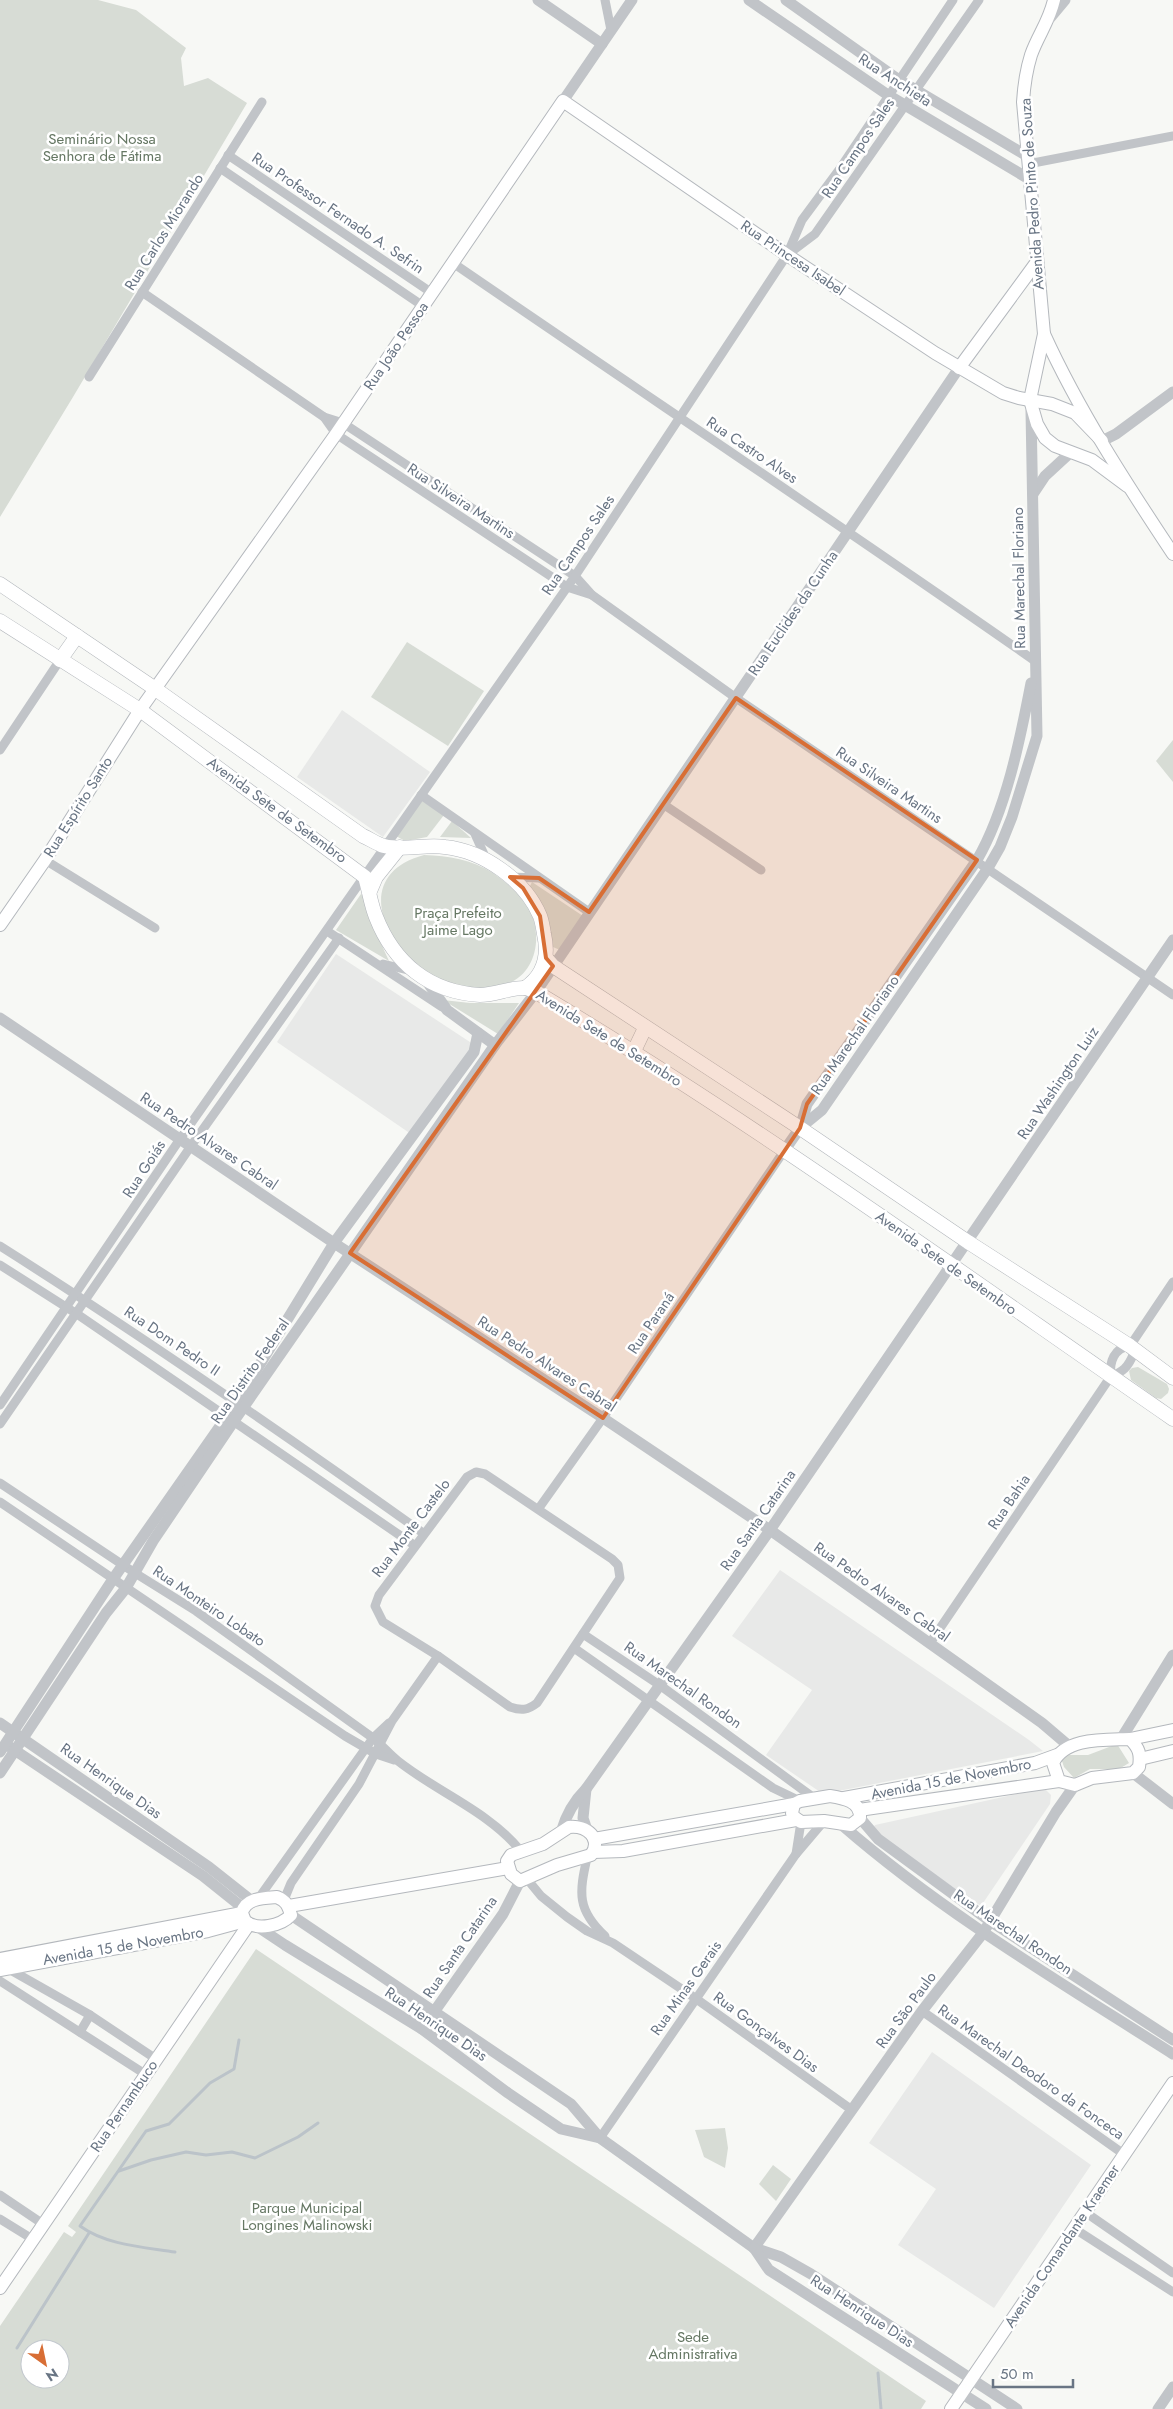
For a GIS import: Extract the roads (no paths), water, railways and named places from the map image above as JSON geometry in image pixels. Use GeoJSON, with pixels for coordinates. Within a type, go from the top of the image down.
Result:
{"type":"FeatureCollection","features":[{"type":"Feature","properties":{"kind":"main road","name":"Avenida Pedro Pinto de Souza"},"geometry":{"type":"LineString","coordinates":[[1054,0],[1050,18],[1032,54],[1025,82],[1023,102],[1036,263],[1044,334],[1064,378],[1127,486],[1173,554]]}},
{"type":"Feature","properties":{"kind":"main road","name":"Rua Princesa Isabel"},"geometry":{"type":"LineString","coordinates":[[563,101],[787,255],[959,368],[1003,393],[1052,404],[1074,413],[1102,441]]}},
{"type":"Feature","properties":{"kind":"main road","name":"Rua João Pessoa"},"geometry":{"type":"LineString","coordinates":[[154,688],[336,434],[563,101]]}},
{"type":"Feature","properties":{"kind":"main road","name":"Rua Euclides da Cunha"},"geometry":{"type":"LineString","coordinates":[[959,368],[1036,263]]}},
{"type":"Feature","properties":{"kind":"main road","name":"Avenida Pedro Pinto de Souza"},"geometry":{"type":"LineString","coordinates":[[1044,334],[1030,400],[1037,424],[1045,438],[1071,452],[1092,460],[1127,486]]}},
{"type":"Feature","properties":{"kind":"main road","name":"Avenida Sete de Setembro"},"geometry":{"type":"LineString","coordinates":[[0,584],[154,688],[363,836],[385,846],[444,846],[461,850],[488,861],[523,888],[540,916],[550,962],[645,1028],[800,1128],[968,1242],[1130,1346],[1173,1378]]}},
{"type":"Feature","properties":{"kind":"main road","name":"Avenida Sete de Setembro"},"geometry":{"type":"LineString","coordinates":[[0,621],[140,710],[365,877],[375,916],[383,934],[404,964],[420,976],[456,990],[480,995],[530,990],[634,1051],[784,1151],[1173,1419]]}},
{"type":"Feature","properties":{"kind":"main road"},"geometry":{"type":"LineString","coordinates":[[60,660],[78,636]]}},
{"type":"Feature","properties":{"kind":"main road","name":"Rua Espírito Santo"},"geometry":{"type":"LineString","coordinates":[[0,925],[45,860],[154,688]]}},
{"type":"Feature","properties":{"kind":"main road"},"geometry":{"type":"LineString","coordinates":[[370,891],[376,877],[400,847]]}},
{"type":"Feature","properties":{"kind":"main road"},"geometry":{"type":"LineString","coordinates":[[530,990],[550,962]]}},
{"type":"Feature","properties":{"kind":"main road"},"geometry":{"type":"LineString","coordinates":[[634,1051],[645,1028]]}},
{"type":"Feature","properties":{"kind":"main road","name":"Avenida 15 de Novembro"},"geometry":{"type":"LineString","coordinates":[[844,1798],[1035,1763],[1057,1755],[1069,1746],[1097,1740],[1126,1739],[1173,1730]]}},
{"type":"Feature","properties":{"kind":"main road"},"geometry":{"type":"LineString","coordinates":[[1075,1785],[1092,1778],[1133,1773],[1139,1767],[1139,1748],[1126,1739]]}},
{"type":"Feature","properties":{"kind":"main road"},"geometry":{"type":"LineString","coordinates":[[1140,1759],[1173,1750]]}},
{"type":"Feature","properties":{"kind":"main road","name":"Avenida 15 de Novembro"},"geometry":{"type":"LineString","coordinates":[[1057,1755],[1053,1763],[1059,1781]]}},
{"type":"Feature","properties":{"kind":"main road","name":"Avenida 15 de Novembro"},"geometry":{"type":"LineString","coordinates":[[842,1825],[851,1825],[860,1814],[1059,1781],[1075,1785]]}},
{"type":"Feature","properties":{"kind":"main road","name":"Avenida 15 de Novembro"},"geometry":{"type":"LineString","coordinates":[[520,1850],[543,1844],[561,1832],[574,1827],[590,1834],[646,1829],[830,1796],[850,1800],[860,1814]]}},
{"type":"Feature","properties":{"kind":"main road"},"geometry":{"type":"LineString","coordinates":[[797,1803],[792,1813],[799,1821]]}},
{"type":"Feature","properties":{"kind":"main road"},"geometry":{"type":"LineString","coordinates":[[520,1850],[511,1855],[508,1861],[508,1868],[511,1874],[524,1880],[558,1865],[590,1855],[649,1847],[799,1821],[824,1821],[842,1825]]}},
{"type":"Feature","properties":{"kind":"main road"},"geometry":{"type":"LineString","coordinates":[[646,1829],[649,1847]]}},
{"type":"Feature","properties":{"kind":"main road"},"geometry":{"type":"LineString","coordinates":[[590,1834],[590,1855]]}},
{"type":"Feature","properties":{"kind":"main road","name":"Avenida 15 de Novembro"},"geometry":{"type":"LineString","coordinates":[[2,1965],[250,1913],[276,1897],[288,1907],[508,1868]]}},
{"type":"Feature","properties":{"kind":"main road","name":"Avenida 15 de Novembro"},"geometry":{"type":"LineString","coordinates":[[250,1913],[280,1922],[288,1907]]}},
{"type":"Feature","properties":{"kind":"main road","name":"Rua Pernambuco"},"geometry":{"type":"LineString","coordinates":[[0,2288],[156,2059],[250,1913]]}},
{"type":"Feature","properties":{"kind":"main road","name":"Avenida Comandante Kraemer"},"geometry":{"type":"LineString","coordinates":[[951,2409],[1173,2083]]}},
{"type":"Feature","properties":{"kind":"street"},"geometry":{"type":"LineString","coordinates":[[538,0],[602,44]]}},
{"type":"Feature","properties":{"kind":"street"},"geometry":{"type":"LineString","coordinates":[[605,0],[611,30]]}},
{"type":"Feature","properties":{"kind":"street","name":"Rua João Pessoa"},"geometry":{"type":"LineString","coordinates":[[563,101],[632,0]]}},
{"type":"Feature","properties":{"kind":"street","name":"Rua Anchieta"},"geometry":{"type":"LineString","coordinates":[[749,0],[903,105],[1029,179]]}},
{"type":"Feature","properties":{"kind":"street","name":"Rua Campos Sales"},"geometry":{"type":"LineString","coordinates":[[365,877],[575,576],[787,255],[802,220],[839,170],[953,0]]}},
{"type":"Feature","properties":{"kind":"street","name":"Rua Campos Sales"},"geometry":{"type":"LineString","coordinates":[[787,255],[815,234],[903,105],[979,0]]}},
{"type":"Feature","properties":{"kind":"street"},"geometry":{"type":"LineString","coordinates":[[1050,18],[1065,0]]}},
{"type":"Feature","properties":{"kind":"street"},"geometry":{"type":"LineString","coordinates":[[781,22],[789,2]]}},
{"type":"Feature","properties":{"kind":"street","name":"Rua Anchieta"},"geometry":{"type":"LineString","coordinates":[[789,2],[899,80],[1027,160]]}},
{"type":"Feature","properties":{"kind":"street","name":"Rua Carlos Miorando"},"geometry":{"type":"LineString","coordinates":[[89,377],[262,102]]}},
{"type":"Feature","properties":{"kind":"street"},"geometry":{"type":"LineString","coordinates":[[1027,160],[1173,139]]}},
{"type":"Feature","properties":{"kind":"street","name":"Rua Professor Fernado A. Sefrin"},"geometry":{"type":"LineString","coordinates":[[228,155],[432,293]]}},
{"type":"Feature","properties":{"kind":"street","name":"Rua Professor Fernado A. Sefrin"},"geometry":{"type":"LineString","coordinates":[[220,168],[423,306]]}},
{"type":"Feature","properties":{"kind":"street"},"geometry":{"type":"LineString","coordinates":[[839,170],[853,179]]}},
{"type":"Feature","properties":{"kind":"street","name":"Rua Castro Alves"},"geometry":{"type":"LineString","coordinates":[[454,263],[680,419],[848,530],[1035,661]]}},
{"type":"Feature","properties":{"kind":"street","name":"Rua Silveira Martins"},"geometry":{"type":"LineString","coordinates":[[142,292],[324,417],[343,423],[575,576],[592,595],[736,698],[1173,995]]}},
{"type":"Feature","properties":{"kind":"street","name":"Rua Euclides da Cunha"},"geometry":{"type":"LineString","coordinates":[[550,962],[589,912],[959,368]]}},
{"type":"Feature","properties":{"kind":"street"},"geometry":{"type":"LineString","coordinates":[[1102,441],[1116,434],[1173,392]]}},
{"type":"Feature","properties":{"kind":"street","name":"Rua Marechal Floriano"},"geometry":{"type":"LineString","coordinates":[[800,1128],[822,1110],[988,868],[1000,847],[1012,817],[1037,736],[1030,400]]}},
{"type":"Feature","properties":{"kind":"street","name":"Rua Silveira Martins"},"geometry":{"type":"LineString","coordinates":[[324,417],[336,434],[567,587],[592,595]]}},
{"type":"Feature","properties":{"kind":"street","name":"Rua Marechal Floriano"},"geometry":{"type":"LineString","coordinates":[[1033,494],[1044,476],[1071,452]]}},
{"type":"Feature","properties":{"kind":"street"},"geometry":{"type":"LineString","coordinates":[[475,526],[482,515]]}},
{"type":"Feature","properties":{"kind":"street"},"geometry":{"type":"LineString","coordinates":[[0,750],[60,660]]}},
{"type":"Feature","properties":{"kind":"street","name":"Rua Marechal Floriano"},"geometry":{"type":"LineString","coordinates":[[800,1128],[807,1104],[992,835],[1021,733],[1035,661]]}},
{"type":"Feature","properties":{"kind":"street"},"geometry":{"type":"LineString","coordinates":[[421,795],[589,912]]}},
{"type":"Feature","properties":{"kind":"street"},"geometry":{"type":"LineString","coordinates":[[663,804],[761,870]]}},
{"type":"Feature","properties":{"kind":"street"},"geometry":{"type":"LineString","coordinates":[[474,832],[488,861]]}},
{"type":"Feature","properties":{"kind":"street"},"geometry":{"type":"LineString","coordinates":[[45,860],[155,928]]}},
{"type":"Feature","properties":{"kind":"street","name":"Rua Goiás"},"geometry":{"type":"LineString","coordinates":[[0,1405],[124,1225],[180,1139],[365,877]]}},
{"type":"Feature","properties":{"kind":"street"},"geometry":{"type":"LineString","coordinates":[[510,877],[539,878]]}},
{"type":"Feature","properties":{"kind":"street"},"geometry":{"type":"LineString","coordinates":[[327,931],[447,1010],[478,1038],[495,1045]]}},
{"type":"Feature","properties":{"kind":"street","name":"Rua Goiás"},"geometry":{"type":"LineString","coordinates":[[0,1424],[191,1146],[339,938]]}},
{"type":"Feature","properties":{"kind":"street","name":"Rua Washington Luiz"},"geometry":{"type":"LineString","coordinates":[[951,1266],[1173,940]]}},
{"type":"Feature","properties":{"kind":"street"},"geometry":{"type":"LineString","coordinates":[[378,963],[420,976],[447,1010]]}},
{"type":"Feature","properties":{"kind":"street","name":"Rua Distrito Federal"},"geometry":{"type":"LineString","coordinates":[[0,1774],[5,1747],[19,1735],[126,1588],[153,1541],[241,1404],[350,1254],[495,1045],[530,990]]}},
{"type":"Feature","properties":{"kind":"street","name":"Rua Pedro Alvares Cabral"},"geometry":{"type":"LineString","coordinates":[[0,1018],[334,1244],[603,1418],[770,1530],[1042,1723],[1069,1746]]}},
{"type":"Feature","properties":{"kind":"street"},"geometry":{"type":"LineString","coordinates":[[256,1033],[266,1040]]}},
{"type":"Feature","properties":{"kind":"street","name":"Rua Distrito Federal"},"geometry":{"type":"LineString","coordinates":[[241,1404],[334,1244],[474,1052],[478,1038]]}},
{"type":"Feature","properties":{"kind":"street"},"geometry":{"type":"LineString","coordinates":[[784,1151],[800,1128]]}},
{"type":"Feature","properties":{"kind":"street","name":"Rua Paraná"},"geometry":{"type":"LineString","coordinates":[[539,1508],[603,1418],[784,1151]]}},
{"type":"Feature","properties":{"kind":"street"},"geometry":{"type":"LineString","coordinates":[[124,1225],[133,1231]]}},
{"type":"Feature","properties":{"kind":"street","name":"Rua Dom Pedro II"},"geometry":{"type":"LineString","coordinates":[[0,1246],[86,1300],[241,1404],[423,1533]]}},
{"type":"Feature","properties":{"kind":"street","name":"Rua Dom Pedro II"},"geometry":{"type":"LineString","coordinates":[[0,1265],[77,1314],[414,1545]]}},
{"type":"Feature","properties":{"kind":"street","name":"Rua Santa Catarina"},"geometry":{"type":"LineString","coordinates":[[561,1832],[573,1803],[586,1789],[661,1686],[951,1266]]}},
{"type":"Feature","properties":{"kind":"street"},"geometry":{"type":"LineString","coordinates":[[1130,1346],[1133,1355],[1130,1362],[1124,1371],[1111,1376],[1111,1361],[1116,1353],[1130,1346],[1173,1282]]}},
{"type":"Feature","properties":{"kind":"street","name":"Rua Bahia"},"geometry":{"type":"LineString","coordinates":[[930,1643],[1111,1376]]}},
{"type":"Feature","properties":{"kind":"street"},"geometry":{"type":"LineString","coordinates":[[9,1393],[18,1399]]}},
{"type":"Feature","properties":{"kind":"street","name":"Rua Distrito Federal"},"geometry":{"type":"LineString","coordinates":[[19,1735],[113,1579],[231,1419]]}},
{"type":"Feature","properties":{"kind":"street","name":"Rua Monte Castelo"},"geometry":{"type":"LineString","coordinates":[[476,1472],[485,1474],[539,1508],[612,1559],[620,1572],[620,1578],[537,1702],[530,1709],[520,1711],[510,1707],[438,1656],[383,1622],[375,1606],[378,1595],[467,1477],[476,1472]]}},
{"type":"Feature","properties":{"kind":"street","name":"Rua Monteiro Lobato"},"geometry":{"type":"LineString","coordinates":[[0,1483],[135,1573],[196,1611],[382,1744],[397,1761]]}},
{"type":"Feature","properties":{"kind":"street","name":"Rua Monteiro Lobato"},"geometry":{"type":"LineString","coordinates":[[0,1502],[345,1736],[376,1754],[397,1761],[479,1815],[511,1840],[520,1850]]}},
{"type":"Feature","properties":{"kind":"street","name":"Rua Marechal Rondon"},"geometry":{"type":"LineString","coordinates":[[583,1634],[661,1686],[814,1798]]}},
{"type":"Feature","properties":{"kind":"street"},"geometry":{"type":"LineString","coordinates":[[574,1648],[797,1803]]}},
{"type":"Feature","properties":{"kind":"street"},"geometry":{"type":"LineString","coordinates":[[1126,1739],[1173,1655]]}},
{"type":"Feature","properties":{"kind":"street","name":"Rua Pernambuco"},"geometry":{"type":"LineString","coordinates":[[288,1907],[291,1883],[359,1784],[382,1744],[392,1721],[438,1656]]}},
{"type":"Feature","properties":{"kind":"street"},"geometry":{"type":"LineString","coordinates":[[690,1729],[700,1715]]}},
{"type":"Feature","properties":{"kind":"street","name":"Rua Pernambuco"},"geometry":{"type":"LineString","coordinates":[[250,1913],[373,1738],[392,1721]]}},
{"type":"Feature","properties":{"kind":"street","name":"Rua Henrique Dias"},"geometry":{"type":"LineString","coordinates":[[0,1723],[209,1867],[250,1913]]}},
{"type":"Feature","properties":{"kind":"street","name":"Rua Henrique Dias"},"geometry":{"type":"LineString","coordinates":[[5,1747],[203,1876],[250,1913],[285,1945],[422,2030],[508,2093],[562,2129],[600,2138]]}},
{"type":"Feature","properties":{"kind":"street"},"geometry":{"type":"LineString","coordinates":[[1133,1773],[1173,1804]]}},
{"type":"Feature","properties":{"kind":"street","name":"Rua São Paulo"},"geometry":{"type":"LineString","coordinates":[[754,2248],[922,2011],[983,1932],[1056,1812],[1075,1785]]}},
{"type":"Feature","properties":{"kind":"street"},"geometry":{"type":"LineString","coordinates":[[586,1789],[583,1818],[590,1834]]}},
{"type":"Feature","properties":{"kind":"street","name":"Rua Marechal Rondon"},"geometry":{"type":"LineString","coordinates":[[860,1814],[878,1840],[990,1921],[1173,2040]]}},
{"type":"Feature","properties":{"kind":"street","name":"Rua Minas Gerais"},"geometry":{"type":"LineString","coordinates":[[796,1854],[799,1821]]}},
{"type":"Feature","properties":{"kind":"street","name":"Rua Minas Gerais"},"geometry":{"type":"LineString","coordinates":[[600,2138],[796,1854],[824,1821]]}},
{"type":"Feature","properties":{"kind":"street","name":"Rua Marechal Rondon"},"geometry":{"type":"LineString","coordinates":[[842,1825],[869,1849],[983,1932],[1173,2054]]}},
{"type":"Feature","properties":{"kind":"street","name":"Rua Gonçalves Dias"},"geometry":{"type":"LineString","coordinates":[[590,1855],[582,1890],[584,1911],[597,1928],[613,1943],[695,1998],[852,2110]]}},
{"type":"Feature","properties":{"kind":"street","name":"Rua Santa Catarina"},"geometry":{"type":"LineString","coordinates":[[422,2030],[504,1914],[524,1880]]}},
{"type":"Feature","properties":{"kind":"street","name":"Rua Gonçalves Dias"},"geometry":{"type":"LineString","coordinates":[[524,1880],[541,1896],[586,1931],[613,1943]]}},
{"type":"Feature","properties":{"kind":"street","name":"Rua Henrique Dias"},"geometry":{"type":"LineString","coordinates":[[288,1907],[434,2012],[570,2104],[600,2138],[754,2248],[781,2257],[811,2274],[1017,2409]]}},
{"type":"Feature","properties":{"kind":"street"},"geometry":{"type":"LineString","coordinates":[[2,1965],[90,2015],[156,2059]]}},
{"type":"Feature","properties":{"kind":"street"},"geometry":{"type":"LineString","coordinates":[[0,1981],[145,2074]]}},
{"type":"Feature","properties":{"kind":"street","name":"Rua Marechal Deodoro da Fonceca"},"geometry":{"type":"LineString","coordinates":[[922,2011],[1125,2155]]}},
{"type":"Feature","properties":{"kind":"street"},"geometry":{"type":"LineString","coordinates":[[80,2032],[90,2015]]}},
{"type":"Feature","properties":{"kind":"street"},"geometry":{"type":"LineString","coordinates":[[0,2196],[44,2224]]}},
{"type":"Feature","properties":{"kind":"street"},"geometry":{"type":"LineString","coordinates":[[1085,2212],[1173,2273]]}},
{"type":"Feature","properties":{"kind":"street"},"geometry":{"type":"LineString","coordinates":[[0,2218],[34,2240]]}},
{"type":"Feature","properties":{"kind":"street"},"geometry":{"type":"LineString","coordinates":[[1074,2229],[1173,2292]]}},
{"type":"Feature","properties":{"kind":"street","name":"Rua Henrique Dias"},"geometry":{"type":"LineString","coordinates":[[754,2248],[769,2270],[986,2409]]}},
{"type":"Feature","properties":{"kind":"street"},"geometry":{"type":"LineString","coordinates":[[1158,2409],[1173,2387]]}},
{"type":"Feature","properties":{"kind":"waterway"},"geometry":{"type":"LineString","coordinates":[[175,2252],[138,2247],[113,2241],[80,2226],[146,2131],[169,2124],[210,2083],[234,2069],[239,2040]]}},
{"type":"Feature","properties":{"kind":"waterway"},"geometry":{"type":"LineString","coordinates":[[119,2171],[151,2160],[186,2152],[206,2155],[232,2152],[255,2158],[298,2137],[318,2123]]}},
{"type":"Feature","properties":{"kind":"waterway"},"geometry":{"type":"LineString","coordinates":[[17,2348],[89,2233]]}},
{"type":"Feature","properties":{"kind":"waterway"},"geometry":{"type":"LineString","coordinates":[[878,2373],[881,2409]]}},
{"type":"Feature","properties":{"kind":"park label","name":"Seminário Nossa Senhora de Fátima"},"geometry":{"type":"Point","coordinates":[102,148]}},
{"type":"Feature","properties":{"kind":"park label","name":"Praça Prefeito Jaime Lago"},"geometry":{"type":"Point","coordinates":[458,922]}},
{"type":"Feature","properties":{"kind":"park label","name":"Parque Municipal Longines Malinowski"},"geometry":{"type":"Point","coordinates":[307,2216]}},
{"type":"Feature","properties":{"kind":"park label","name":"Sede Administrativa"},"geometry":{"type":"Point","coordinates":[693,2346]}}]}
